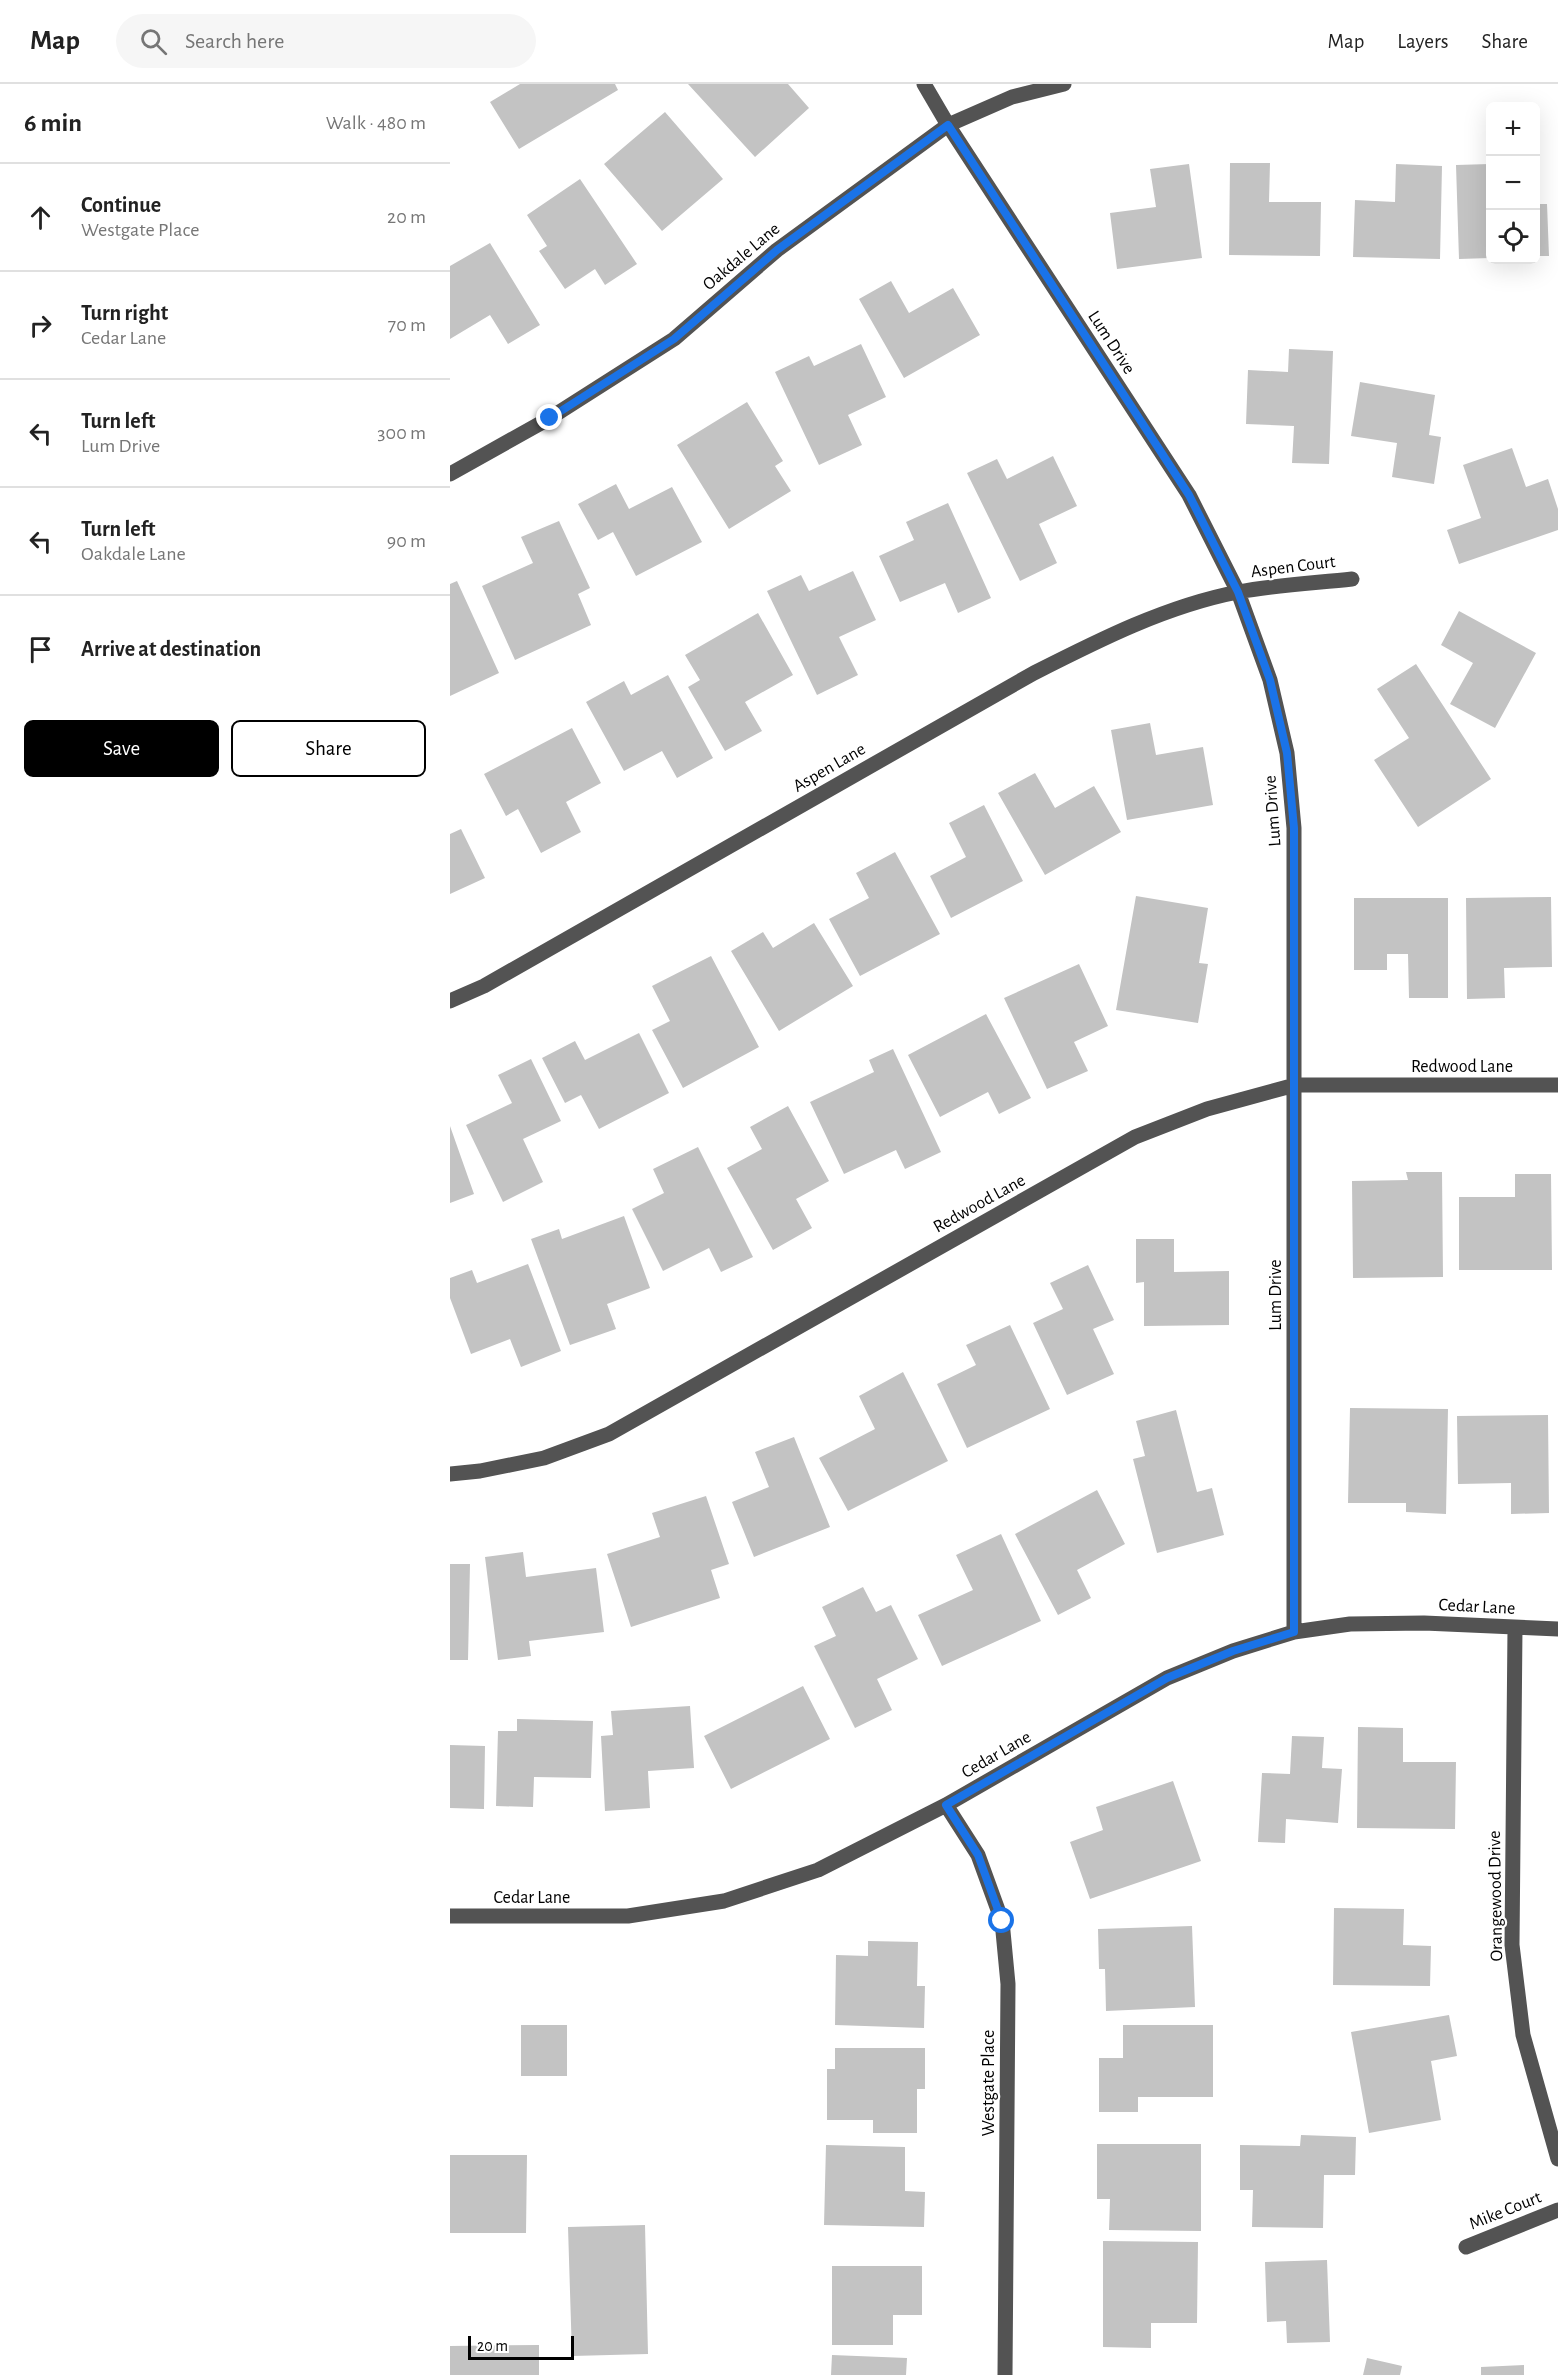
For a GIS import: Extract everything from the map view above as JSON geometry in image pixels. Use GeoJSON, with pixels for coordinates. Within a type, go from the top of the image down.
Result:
{"type":"FeatureCollection","features":[{"type":"Feature","properties":{"kind":"street","name":"Lum Drive"},"geometry":{"type":"LineString","coordinates":[[924,84],[948,125],[1189,495],[1238,592],[1270,680],[1287,753],[1294,828],[1294,1632]]}},
{"type":"Feature","properties":{"kind":"street","name":"Oakdale Lane"},"geometry":{"type":"LineString","coordinates":[[450,474],[550,418],[674,339],[777,250],[948,125],[1012,97],[1064,84]]}},
{"type":"Feature","properties":{"kind":"street","name":"Aspen Court"},"geometry":{"type":"LineString","coordinates":[[1238,592],[1352,579]]}},
{"type":"Feature","properties":{"kind":"street","name":"Aspen Lane"},"geometry":{"type":"LineString","coordinates":[[450,1000],[484,986],[1034,673],[1105,638],[1157,617],[1238,592]]}},
{"type":"Feature","properties":{"kind":"street","name":"Redwood Lane"},"geometry":{"type":"LineString","coordinates":[[450,1474],[480,1472],[544,1458],[609,1434],[1135,1137],[1207,1109],[1295,1085],[1558,1085]]}},
{"type":"Feature","properties":{"kind":"street","name":"Cedar Lane"},"geometry":{"type":"LineString","coordinates":[[450,1916],[628,1916],[724,1901],[818,1870],[946,1805],[1167,1678],[1233,1651],[1294,1632],[1350,1624],[1424,1623],[1558,1629]]}},
{"type":"Feature","properties":{"kind":"street","name":"Orangewood Drive"},"geometry":{"type":"LineString","coordinates":[[1515,1628],[1512,1945],[1523,2035],[1558,2159]]}},
{"type":"Feature","properties":{"kind":"street","name":"Westgate Place"},"geometry":{"type":"LineString","coordinates":[[946,1805],[978,1855],[1002,1921],[1008,1984],[1005,2375]]}},
{"type":"Feature","properties":{"kind":"street","name":"Mike Court"},"geometry":{"type":"LineString","coordinates":[[1466,2247],[1558,2210]]}},
{"type":"Feature","properties":{"kind":"building"},"geometry":{"type":"Polygon","coordinates":[[[520,84],[615,84],[618,90],[519,149],[490,102],[520,84]]]}},
{"type":"Feature","properties":{"kind":"building"},"geometry":{"type":"Polygon","coordinates":[[[688,84],[788,84],[809,108],[755,157],[688,84]]]}},
{"type":"Feature","properties":{"kind":"building"},"geometry":{"type":"Polygon","coordinates":[[[665,112],[723,179],[662,231],[604,164],[665,112]]]}},
{"type":"Feature","properties":{"kind":"building"},"geometry":{"type":"Polygon","coordinates":[[[1230,163],[1270,163],[1269,202],[1321,202],[1320,256],[1229,255],[1230,163]]]}},
{"type":"Feature","properties":{"kind":"building"},"geometry":{"type":"Polygon","coordinates":[[[1189,164],[1202,258],[1117,269],[1110,213],[1156,207],[1150,169],[1189,164]]]}},
{"type":"Feature","properties":{"kind":"building"},"geometry":{"type":"Polygon","coordinates":[[[1396,164],[1442,166],[1440,259],[1353,257],[1355,200],[1395,202],[1396,164]]]}},
{"type":"Feature","properties":{"kind":"building"},"geometry":{"type":"Polygon","coordinates":[[[1486,164],[1486,258],[1459,259],[1456,165],[1486,164]]]}},
{"type":"Feature","properties":{"kind":"building"},"geometry":{"type":"Polygon","coordinates":[[[580,179],[637,264],[605,285],[595,269],[565,289],[539,251],[547,246],[527,215],[580,179]]]}},
{"type":"Feature","properties":{"kind":"building"},"geometry":{"type":"Polygon","coordinates":[[[1540,204],[1547,204],[1549,256],[1540,256],[1540,204]]]}},
{"type":"Feature","properties":{"kind":"building"},"geometry":{"type":"Polygon","coordinates":[[[490,243],[540,325],[508,344],[490,315],[450,339],[450,266],[490,243]]]}},
{"type":"Feature","properties":{"kind":"building"},"geometry":{"type":"Polygon","coordinates":[[[891,281],[909,313],[953,288],[980,335],[904,378],[859,299],[891,281]]]}},
{"type":"Feature","properties":{"kind":"building"},"geometry":{"type":"Polygon","coordinates":[[[861,344],[886,397],[848,415],[862,445],[819,465],[775,372],[809,356],[814,366],[861,344]]]}},
{"type":"Feature","properties":{"kind":"building"},"geometry":{"type":"Polygon","coordinates":[[[1289,349],[1333,351],[1329,464],[1292,463],[1294,426],[1246,424],[1248,370],[1288,372],[1289,349]]]}},
{"type":"Feature","properties":{"kind":"building"},"geometry":{"type":"Polygon","coordinates":[[[1360,382],[1435,395],[1429,435],[1441,437],[1434,484],[1392,477],[1397,443],[1351,436],[1360,382]]]}},
{"type":"Feature","properties":{"kind":"building"},"geometry":{"type":"Polygon","coordinates":[[[747,402],[783,461],[775,466],[791,491],[729,529],[677,445],[747,402]]]}},
{"type":"Feature","properties":{"kind":"building"},"geometry":{"type":"Polygon","coordinates":[[[1512,448],[1526,487],[1548,479],[1558,509],[1558,530],[1459,564],[1447,530],[1481,518],[1463,465],[1512,448]]]}},
{"type":"Feature","properties":{"kind":"building"},"geometry":{"type":"Polygon","coordinates":[[[1053,456],[1077,506],[1039,524],[1057,563],[1020,581],[967,473],[997,459],[1007,479],[1053,456]]]}},
{"type":"Feature","properties":{"kind":"building"},"geometry":{"type":"Polygon","coordinates":[[[616,484],[629,509],[672,487],[702,542],[636,576],[613,532],[598,540],[578,504],[616,484]]]}},
{"type":"Feature","properties":{"kind":"building"},"geometry":{"type":"Polygon","coordinates":[[[948,503],[991,598],[958,613],[945,583],[900,602],[879,556],[914,540],[906,522],[948,503]]]}},
{"type":"Feature","properties":{"kind":"building"},"geometry":{"type":"Polygon","coordinates":[[[559,521],[590,588],[578,594],[591,625],[515,660],[482,586],[533,563],[521,537],[559,521]]]}},
{"type":"Feature","properties":{"kind":"building"},"geometry":{"type":"Polygon","coordinates":[[[853,571],[876,620],[839,637],[858,675],[817,695],[767,591],[801,575],[809,591],[853,571]]]}},
{"type":"Feature","properties":{"kind":"building"},"geometry":{"type":"Polygon","coordinates":[[[457,581],[499,673],[450,696],[450,584],[457,581]]]}},
{"type":"Feature","properties":{"kind":"building"},"geometry":{"type":"Polygon","coordinates":[[[1459,611],[1536,653],[1495,728],[1450,704],[1473,663],[1441,645],[1459,611]]]}},
{"type":"Feature","properties":{"kind":"building"},"geometry":{"type":"Polygon","coordinates":[[[758,613],[793,675],[745,702],[762,731],[725,751],[688,687],[700,680],[685,655],[758,613]]]}},
{"type":"Feature","properties":{"kind":"building"},"geometry":{"type":"Polygon","coordinates":[[[1416,664],[1491,779],[1418,827],[1374,760],[1409,738],[1377,689],[1416,664]]]}},
{"type":"Feature","properties":{"kind":"building"},"geometry":{"type":"Polygon","coordinates":[[[668,675],[713,758],[677,778],[662,751],[624,771],[586,702],[624,681],[631,695],[668,675]]]}},
{"type":"Feature","properties":{"kind":"building"},"geometry":{"type":"Polygon","coordinates":[[[1150,723],[1156,755],[1203,747],[1213,805],[1127,820],[1111,730],[1150,723]]]}},
{"type":"Feature","properties":{"kind":"building"},"geometry":{"type":"Polygon","coordinates":[[[572,728],[601,783],[566,802],[581,832],[541,853],[518,809],[506,816],[484,774],[572,728]]]}},
{"type":"Feature","properties":{"kind":"building"},"geometry":{"type":"Polygon","coordinates":[[[1035,773],[1055,808],[1094,786],[1121,832],[1045,875],[998,793],[1035,773]]]}},
{"type":"Feature","properties":{"kind":"building"},"geometry":{"type":"Polygon","coordinates":[[[984,805],[1023,881],[951,918],[930,876],[966,857],[949,823],[984,805]]]}},
{"type":"Feature","properties":{"kind":"building"},"geometry":{"type":"Polygon","coordinates":[[[461,829],[485,878],[450,894],[450,834],[461,829]]]}},
{"type":"Feature","properties":{"kind":"building"},"geometry":{"type":"Polygon","coordinates":[[[895,852],[940,934],[860,976],[829,919],[869,898],[856,873],[895,852]]]}},
{"type":"Feature","properties":{"kind":"building"},"geometry":{"type":"Polygon","coordinates":[[[1136,896],[1208,908],[1199,963],[1208,964],[1198,1023],[1116,1010],[1136,896]]]}},
{"type":"Feature","properties":{"kind":"building"},"geometry":{"type":"Polygon","coordinates":[[[1551,897],[1552,967],[1504,968],[1505,998],[1467,999],[1466,898],[1551,897]]]}},
{"type":"Feature","properties":{"kind":"building"},"geometry":{"type":"Polygon","coordinates":[[[1354,898],[1448,898],[1448,998],[1409,998],[1408,954],[1387,954],[1387,970],[1354,970],[1354,898]]]}},
{"type":"Feature","properties":{"kind":"building"},"geometry":{"type":"Polygon","coordinates":[[[814,923],[853,986],[779,1031],[731,951],[763,932],[773,948],[814,923]]]}},
{"type":"Feature","properties":{"kind":"building"},"geometry":{"type":"Polygon","coordinates":[[[711,956],[759,1047],[683,1088],[652,1030],[670,1021],[652,986],[711,956]]]}},
{"type":"Feature","properties":{"kind":"building"},"geometry":{"type":"Polygon","coordinates":[[[1079,964],[1108,1026],[1074,1042],[1088,1071],[1047,1089],[1004,998],[1079,964]]]}},
{"type":"Feature","properties":{"kind":"building"},"geometry":{"type":"Polygon","coordinates":[[[986,1014],[1031,1098],[999,1114],[988,1092],[940,1117],[908,1055],[986,1014]]]}},
{"type":"Feature","properties":{"kind":"building"},"geometry":{"type":"Polygon","coordinates":[[[639,1033],[669,1093],[599,1129],[581,1095],[565,1103],[542,1058],[575,1041],[585,1060],[639,1033]]]}},
{"type":"Feature","properties":{"kind":"building"},"geometry":{"type":"Polygon","coordinates":[[[893,1049],[941,1152],[905,1169],[896,1150],[844,1174],[810,1102],[874,1072],[869,1060],[893,1049]]]}},
{"type":"Feature","properties":{"kind":"building"},"geometry":{"type":"Polygon","coordinates":[[[531,1059],[561,1121],[523,1139],[543,1182],[503,1202],[466,1125],[512,1103],[498,1075],[531,1059]]]}},
{"type":"Feature","properties":{"kind":"building"},"geometry":{"type":"Polygon","coordinates":[[[788,1106],[829,1181],[796,1199],[812,1228],[773,1250],[727,1168],[762,1149],[750,1127],[788,1106]]]}},
{"type":"Feature","properties":{"kind":"building"},"geometry":{"type":"Polygon","coordinates":[[[450,1126],[474,1194],[450,1203],[450,1126]]]}},
{"type":"Feature","properties":{"kind":"building"},"geometry":{"type":"Polygon","coordinates":[[[698,1147],[753,1257],[721,1272],[709,1248],[663,1271],[632,1209],[664,1193],[653,1169],[698,1147]]]}},
{"type":"Feature","properties":{"kind":"building"},"geometry":{"type":"Polygon","coordinates":[[[1406,1172],[1442,1172],[1443,1277],[1353,1278],[1352,1181],[1408,1180],[1406,1172]]]}},
{"type":"Feature","properties":{"kind":"building"},"geometry":{"type":"Polygon","coordinates":[[[1515,1174],[1551,1174],[1552,1270],[1459,1270],[1459,1197],[1515,1197],[1515,1174]]]}},
{"type":"Feature","properties":{"kind":"building"},"geometry":{"type":"Polygon","coordinates":[[[624,1216],[650,1288],[607,1304],[616,1329],[570,1345],[531,1239],[559,1229],[562,1239],[624,1216]]]}},
{"type":"Feature","properties":{"kind":"building"},"geometry":{"type":"Polygon","coordinates":[[[1136,1239],[1174,1239],[1174,1272],[1229,1271],[1229,1325],[1144,1326],[1144,1282],[1136,1283],[1136,1239]]]}},
{"type":"Feature","properties":{"kind":"building"},"geometry":{"type":"Polygon","coordinates":[[[528,1264],[561,1351],[521,1367],[510,1339],[471,1354],[450,1298],[450,1278],[472,1270],[477,1283],[528,1264]]]}},
{"type":"Feature","properties":{"kind":"building"},"geometry":{"type":"Polygon","coordinates":[[[1088,1265],[1114,1320],[1093,1329],[1114,1374],[1067,1395],[1033,1323],[1063,1309],[1050,1283],[1088,1265]]]}},
{"type":"Feature","properties":{"kind":"building"},"geometry":{"type":"Polygon","coordinates":[[[1010,1325],[1050,1409],[967,1448],[937,1384],[976,1365],[966,1345],[1010,1325]]]}},
{"type":"Feature","properties":{"kind":"building"},"geometry":{"type":"Polygon","coordinates":[[[903,1372],[948,1461],[848,1511],[819,1458],[875,1429],[859,1396],[903,1372]]]}},
{"type":"Feature","properties":{"kind":"building"},"geometry":{"type":"Polygon","coordinates":[[[1350,1408],[1448,1409],[1446,1514],[1406,1512],[1406,1503],[1348,1503],[1350,1408]]]}},
{"type":"Feature","properties":{"kind":"building"},"geometry":{"type":"Polygon","coordinates":[[[1176,1410],[1197,1492],[1212,1488],[1224,1535],[1157,1553],[1133,1459],[1145,1456],[1136,1421],[1176,1410]]]}},
{"type":"Feature","properties":{"kind":"building"},"geometry":{"type":"Polygon","coordinates":[[[1548,1415],[1549,1513],[1511,1514],[1511,1483],[1458,1484],[1457,1416],[1548,1415]]]}},
{"type":"Feature","properties":{"kind":"building"},"geometry":{"type":"Polygon","coordinates":[[[794,1437],[830,1527],[754,1557],[732,1502],[769,1487],[755,1452],[794,1437]]]}},
{"type":"Feature","properties":{"kind":"building"},"geometry":{"type":"Polygon","coordinates":[[[1097,1490],[1125,1544],[1077,1570],[1091,1598],[1058,1615],[1015,1534],[1097,1490]]]}},
{"type":"Feature","properties":{"kind":"building"},"geometry":{"type":"Polygon","coordinates":[[[706,1496],[729,1564],[711,1570],[720,1598],[631,1627],[607,1554],[660,1537],[652,1513],[706,1496]]]}},
{"type":"Feature","properties":{"kind":"building"},"geometry":{"type":"Polygon","coordinates":[[[1001,1534],[1041,1621],[942,1666],[918,1615],[973,1590],[956,1555],[1001,1534]]]}},
{"type":"Feature","properties":{"kind":"building"},"geometry":{"type":"Polygon","coordinates":[[[523,1552],[526,1577],[596,1568],[604,1632],[529,1641],[531,1656],[498,1660],[485,1557],[523,1552]]]}},
{"type":"Feature","properties":{"kind":"building"},"geometry":{"type":"Polygon","coordinates":[[[450,1564],[470,1564],[468,1660],[450,1660],[450,1564]]]}},
{"type":"Feature","properties":{"kind":"building"},"geometry":{"type":"Polygon","coordinates":[[[863,1587],[876,1612],[891,1605],[918,1659],[877,1679],[892,1710],[855,1728],[814,1646],[836,1636],[822,1607],[863,1587]]]}},
{"type":"Feature","properties":{"kind":"building"},"geometry":{"type":"Polygon","coordinates":[[[803,1686],[830,1739],[731,1789],[704,1736],[803,1686]]]}},
{"type":"Feature","properties":{"kind":"building"},"geometry":{"type":"Polygon","coordinates":[[[690,1706],[694,1768],[648,1771],[650,1808],[605,1811],[601,1736],[613,1735],[611,1711],[690,1706]]]}},
{"type":"Feature","properties":{"kind":"building"},"geometry":{"type":"Polygon","coordinates":[[[517,1719],[593,1721],[591,1778],[534,1777],[533,1807],[496,1806],[498,1731],[517,1731],[517,1719]]]}},
{"type":"Feature","properties":{"kind":"building"},"geometry":{"type":"Polygon","coordinates":[[[1358,1727],[1403,1728],[1403,1762],[1456,1762],[1455,1829],[1357,1828],[1358,1727]]]}},
{"type":"Feature","properties":{"kind":"building"},"geometry":{"type":"Polygon","coordinates":[[[1292,1736],[1324,1737],[1322,1768],[1342,1769],[1338,1823],[1286,1819],[1285,1843],[1258,1842],[1262,1773],[1290,1774],[1292,1736]]]}},
{"type":"Feature","properties":{"kind":"building"},"geometry":{"type":"Polygon","coordinates":[[[450,1745],[485,1746],[484,1809],[450,1808],[450,1745]]]}},
{"type":"Feature","properties":{"kind":"building"},"geometry":{"type":"Polygon","coordinates":[[[1173,1781],[1201,1861],[1090,1899],[1070,1842],[1103,1830],[1096,1807],[1173,1781]]]}},
{"type":"Feature","properties":{"kind":"building"},"geometry":{"type":"Polygon","coordinates":[[[1334,1908],[1404,1909],[1403,1945],[1431,1946],[1430,1986],[1333,1985],[1334,1908]]]}},
{"type":"Feature","properties":{"kind":"building"},"geometry":{"type":"Polygon","coordinates":[[[1192,1926],[1195,2007],[1106,2011],[1105,1969],[1099,1969],[1098,1929],[1192,1926]]]}},
{"type":"Feature","properties":{"kind":"building"},"geometry":{"type":"Polygon","coordinates":[[[868,1941],[918,1942],[917,1986],[925,1986],[924,2028],[835,2025],[836,1955],[868,1956],[868,1941]]]}},
{"type":"Feature","properties":{"kind":"building"},"geometry":{"type":"Polygon","coordinates":[[[1449,2015],[1457,2056],[1431,2061],[1441,2120],[1369,2133],[1351,2032],[1449,2015]]]}},
{"type":"Feature","properties":{"kind":"building"},"geometry":{"type":"Polygon","coordinates":[[[521,2025],[567,2025],[567,2076],[521,2076],[521,2025]]]}},
{"type":"Feature","properties":{"kind":"building"},"geometry":{"type":"Polygon","coordinates":[[[1123,2025],[1213,2025],[1213,2097],[1138,2097],[1138,2112],[1099,2112],[1099,2058],[1123,2058],[1123,2025]]]}},
{"type":"Feature","properties":{"kind":"building"},"geometry":{"type":"Polygon","coordinates":[[[835,2048],[925,2048],[925,2089],[917,2089],[917,2133],[873,2133],[873,2120],[827,2120],[827,2069],[835,2069],[835,2048]]]}},
{"type":"Feature","properties":{"kind":"building"},"geometry":{"type":"Polygon","coordinates":[[[1301,2135],[1356,2137],[1355,2175],[1324,2175],[1323,2228],[1252,2227],[1253,2190],[1240,2190],[1240,2145],[1300,2146],[1301,2135]]]}},
{"type":"Feature","properties":{"kind":"building"},"geometry":{"type":"Polygon","coordinates":[[[1097,2144],[1201,2144],[1201,2231],[1109,2230],[1110,2199],[1097,2199],[1097,2144]]]}},
{"type":"Feature","properties":{"kind":"building"},"geometry":{"type":"Polygon","coordinates":[[[826,2145],[905,2147],[905,2191],[925,2192],[924,2227],[824,2225],[826,2145]]]}},
{"type":"Feature","properties":{"kind":"building"},"geometry":{"type":"Polygon","coordinates":[[[450,2155],[527,2155],[526,2233],[450,2233],[450,2155]]]}},
{"type":"Feature","properties":{"kind":"building"},"geometry":{"type":"Polygon","coordinates":[[[645,2225],[648,2354],[572,2356],[568,2227],[645,2225]]]}},
{"type":"Feature","properties":{"kind":"building"},"geometry":{"type":"Polygon","coordinates":[[[1103,2241],[1198,2242],[1197,2323],[1151,2323],[1151,2348],[1103,2347],[1103,2241]]]}},
{"type":"Feature","properties":{"kind":"building"},"geometry":{"type":"Polygon","coordinates":[[[1327,2260],[1330,2342],[1287,2343],[1286,2321],[1267,2322],[1265,2262],[1327,2260]]]}},
{"type":"Feature","properties":{"kind":"building"},"geometry":{"type":"Polygon","coordinates":[[[832,2266],[922,2266],[922,2315],[893,2315],[893,2345],[832,2345],[832,2266]]]}},
{"type":"Feature","properties":{"kind":"building"},"geometry":{"type":"Polygon","coordinates":[[[539,2345],[539,2375],[450,2375],[450,2346],[539,2345]]]}},
{"type":"Feature","properties":{"kind":"building"},"geometry":{"type":"Polygon","coordinates":[[[832,2355],[907,2358],[906,2375],[831,2375],[832,2355]]]}},
{"type":"Feature","properties":{"kind":"building"},"geometry":{"type":"Polygon","coordinates":[[[1367,2358],[1402,2366],[1400,2375],[1363,2375],[1367,2358]]]}},
{"type":"Feature","properties":{"kind":"building"},"geometry":{"type":"Polygon","coordinates":[[[1524,2365],[1524,2375],[1481,2375],[1481,2367],[1524,2365]]]}},
{"type":"Feature","properties":{"kind":"route"},"geometry":{"type":"LineString","coordinates":[[550,418],[674,339],[777,250],[948,125],[1189,495],[1238,592],[1270,680],[1287,753],[1294,828],[1294,1632],[1233,1651],[1167,1678],[946,1805],[978,1855],[1002,1921]]}}]}
